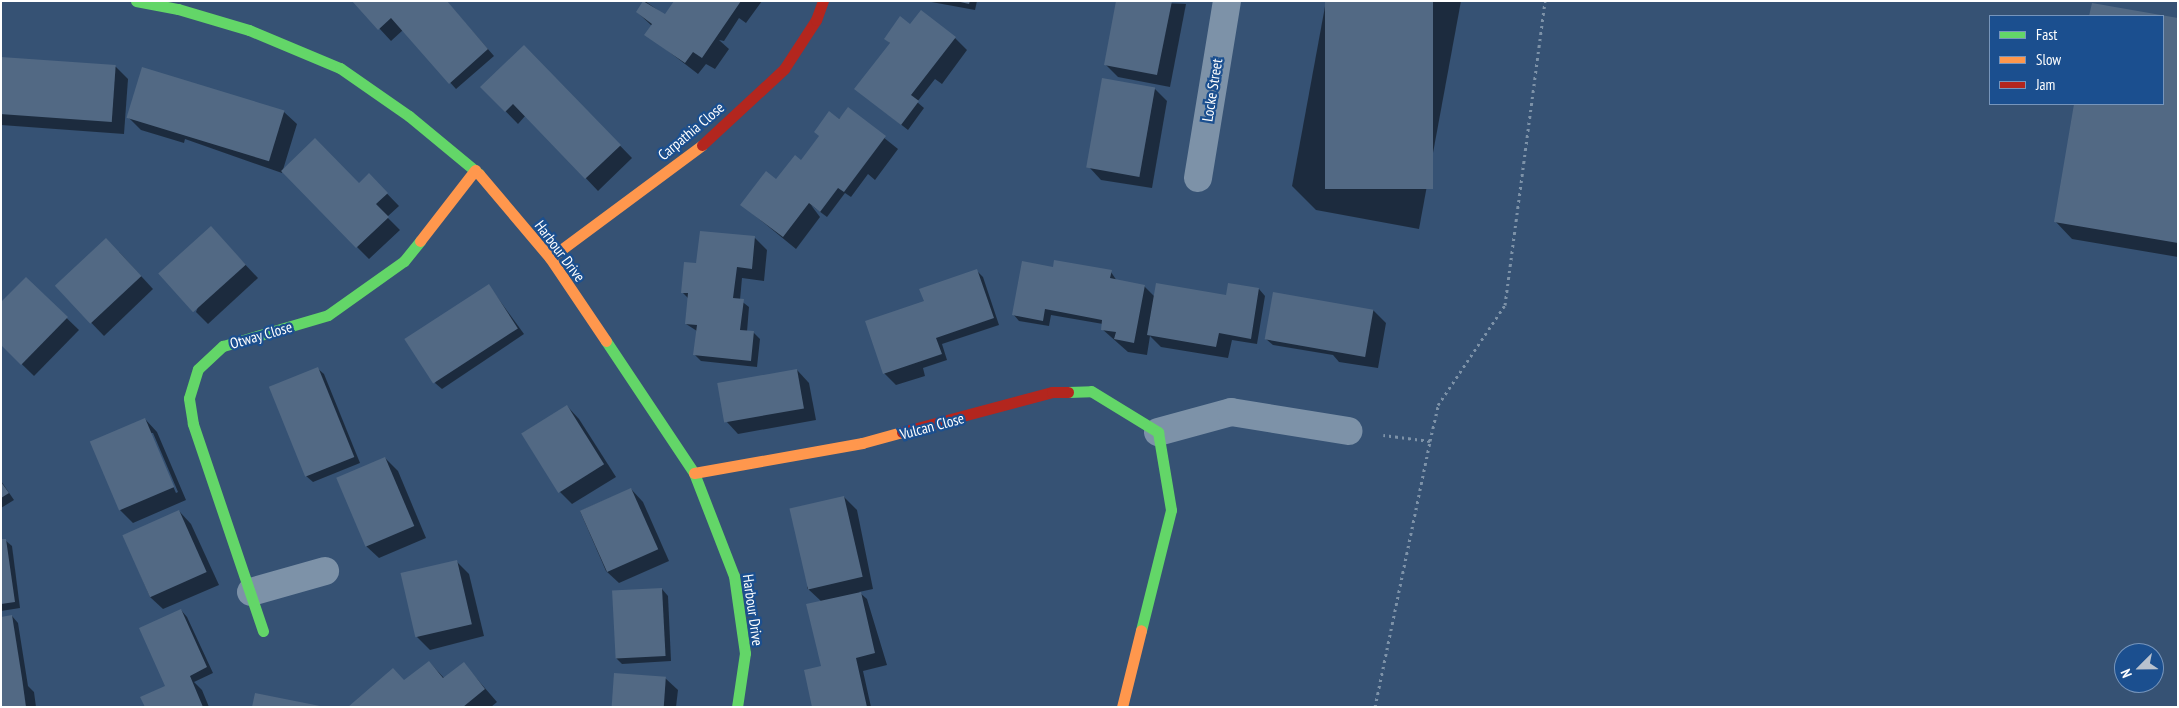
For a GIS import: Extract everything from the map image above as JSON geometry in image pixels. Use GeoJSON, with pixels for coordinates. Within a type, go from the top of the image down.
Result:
{"type":"FeatureCollection","features":[{"type":"Feature","properties":{"kind":"street","name":"Harbour Drive"},"geometry":{"type":"LineString","coordinates":[[136,1],[178,9],[249,30],[340,68],[409,116],[475,170],[550,258],[694,473],[734,576],[745,652],[737,707]]}},
{"type":"Feature","properties":{"kind":"street","name":"Carpathia Close"},"geometry":{"type":"LineString","coordinates":[[550,258],[705,142],[784,69],[816,20],[823,1]]}},
{"type":"Feature","properties":{"kind":"street","name":"Locke Street"},"geometry":{"type":"LineString","coordinates":[[1198,178],[1227,1]]}},
{"type":"Feature","properties":{"kind":"street","name":"Otway Close"},"geometry":{"type":"LineString","coordinates":[[264,631],[193,424],[189,398],[198,369],[223,346],[328,316],[374,284],[404,261],[475,170]]}},
{"type":"Feature","properties":{"kind":"street","name":"Vulcan Close"},"geometry":{"type":"LineString","coordinates":[[694,473],[862,444],[1052,392],[1091,391],[1158,432]]}},
{"type":"Feature","properties":{"kind":"street"},"geometry":{"type":"LineString","coordinates":[[1122,707],[1171,510],[1158,432],[1231,412],[1348,431]]}},
{"type":"Feature","properties":{"kind":"street"},"geometry":{"type":"LineString","coordinates":[[251,592],[325,571]]}},
{"type":"Feature","properties":{"kind":"path"},"geometry":{"type":"LineString","coordinates":[[1374,707],[1438,405],[1506,305],[1545,1]]}},
{"type":"Feature","properties":{"kind":"path"},"geometry":{"type":"LineString","coordinates":[[1348,431],[1430,441]]}},
{"type":"Feature","properties":{"kind":"building"},"geometry":{"type":"Polygon","coordinates":[[[352,1],[447,1],[488,49],[449,84],[391,18],[378,30],[352,1]]]}},
{"type":"Feature","properties":{"kind":"building"},"geometry":{"type":"Polygon","coordinates":[[[643,1],[665,14],[674,1],[741,1],[702,58],[693,52],[685,63],[644,35],[652,24],[636,12],[643,1]]]}},
{"type":"Feature","properties":{"kind":"building"},"geometry":{"type":"Polygon","coordinates":[[[956,1],[970,1],[969,4],[956,1]]]}},
{"type":"Feature","properties":{"kind":"building"},"geometry":{"type":"Polygon","coordinates":[[[1116,1],[1172,1],[1157,75],[1104,65],[1116,1]]]}},
{"type":"Feature","properties":{"kind":"building"},"geometry":{"type":"Polygon","coordinates":[[[1325,1],[1433,1],[1433,189],[1325,189],[1325,1]]]}},
{"type":"Feature","properties":{"kind":"building"},"geometry":{"type":"Polygon","coordinates":[[[2092,3],[2161,15],[2089,15],[2092,3]]]}},
{"type":"Feature","properties":{"kind":"building"},"geometry":{"type":"Polygon","coordinates":[[[921,10],[956,37],[911,95],[919,101],[901,125],[854,89],[890,43],[884,39],[900,16],[910,24],[921,10]]]}},
{"type":"Feature","properties":{"kind":"building"},"geometry":{"type":"Polygon","coordinates":[[[2164,16],[2178,18],[2178,243],[2054,222],[2074,105],[2164,105],[2164,16]]]}},
{"type":"Feature","properties":{"kind":"building"},"geometry":{"type":"Polygon","coordinates":[[[524,45],[621,145],[585,179],[513,104],[505,112],[480,87],[524,45]]]}},
{"type":"Feature","properties":{"kind":"building"},"geometry":{"type":"Polygon","coordinates":[[[1,57],[116,65],[112,122],[1,114],[1,57]]]}},
{"type":"Feature","properties":{"kind":"building"},"geometry":{"type":"Polygon","coordinates":[[[142,67],[284,111],[269,161],[127,118],[142,67]]]}},
{"type":"Feature","properties":{"kind":"building"},"geometry":{"type":"Polygon","coordinates":[[[1102,78],[1155,87],[1139,177],[1086,168],[1102,78]]]}},
{"type":"Feature","properties":{"kind":"building"},"geometry":{"type":"Polygon","coordinates":[[[848,107],[886,136],[844,192],[838,188],[820,212],[809,203],[783,237],[740,205],[766,171],[776,179],[795,155],[801,160],[819,136],[814,132],[829,111],[839,119],[848,107]]]}},
{"type":"Feature","properties":{"kind":"building"},"geometry":{"type":"Polygon","coordinates":[[[315,138],[359,183],[369,173],[388,193],[376,204],[389,217],[356,248],[281,171],[315,138]]]}},
{"type":"Feature","properties":{"kind":"building"},"geometry":{"type":"Polygon","coordinates":[[[211,226],[246,265],[193,312],[158,274],[211,226]]]}},
{"type":"Feature","properties":{"kind":"building"},"geometry":{"type":"Polygon","coordinates":[[[700,231],[755,236],[752,269],[737,267],[733,298],[744,299],[740,330],[754,331],[751,361],[693,355],[697,325],[685,324],[688,293],[681,293],[684,262],[696,263],[700,231]]]}},
{"type":"Feature","properties":{"kind":"building"},"geometry":{"type":"Polygon","coordinates":[[[106,238],[141,276],[90,324],[55,286],[106,238]]]}},
{"type":"Feature","properties":{"kind":"building"},"geometry":{"type":"Polygon","coordinates":[[[1054,260],[1112,270],[1110,278],[1145,285],[1134,343],[1114,339],[1116,332],[1101,330],[1102,320],[1045,309],[1043,321],[1012,315],[1022,261],[1053,267],[1054,260]]]}},
{"type":"Feature","properties":{"kind":"building"},"geometry":{"type":"Polygon","coordinates":[[[977,269],[994,318],[936,338],[942,354],[883,374],[865,321],[924,301],[919,289],[977,269]]]}},
{"type":"Feature","properties":{"kind":"building"},"geometry":{"type":"Polygon","coordinates":[[[26,277],[68,317],[21,365],[1,345],[1,302],[26,277]]]}},
{"type":"Feature","properties":{"kind":"building"},"geometry":{"type":"Polygon","coordinates":[[[1156,283],[1226,295],[1228,283],[1259,288],[1251,339],[1219,333],[1216,347],[1147,335],[1156,283]]]}},
{"type":"Feature","properties":{"kind":"building"},"geometry":{"type":"Polygon","coordinates":[[[489,284],[518,328],[433,383],[404,339],[489,284]]]}},
{"type":"Feature","properties":{"kind":"building"},"geometry":{"type":"Polygon","coordinates":[[[1273,292],[1373,310],[1365,357],[1265,339],[1273,292]]]}},
{"type":"Feature","properties":{"kind":"building"},"geometry":{"type":"Polygon","coordinates":[[[318,367],[354,457],[305,477],[269,387],[318,367]]]}},
{"type":"Feature","properties":{"kind":"building"},"geometry":{"type":"Polygon","coordinates":[[[797,369],[804,408],[724,422],[717,383],[797,369]]]}},
{"type":"Feature","properties":{"kind":"building"},"geometry":{"type":"Polygon","coordinates":[[[567,405],[604,464],[558,493],[521,434],[567,405]]]}},
{"type":"Feature","properties":{"kind":"building"},"geometry":{"type":"Polygon","coordinates":[[[145,418],[174,487],[119,510],[90,441],[145,418]]]}},
{"type":"Feature","properties":{"kind":"building"},"geometry":{"type":"Polygon","coordinates":[[[385,457],[414,526],[366,547],[336,478],[385,457]]]}},
{"type":"Feature","properties":{"kind":"building"},"geometry":{"type":"Polygon","coordinates":[[[1,482],[9,493],[1,498],[1,482]]]}},
{"type":"Feature","properties":{"kind":"building"},"geometry":{"type":"Polygon","coordinates":[[[631,488],[658,549],[607,572],[580,511],[631,488]]]}},
{"type":"Feature","properties":{"kind":"building"},"geometry":{"type":"Polygon","coordinates":[[[844,496],[863,577],[808,589],[789,509],[844,496]]]}},
{"type":"Feature","properties":{"kind":"building"},"geometry":{"type":"Polygon","coordinates":[[[179,510],[207,572],[150,597],[122,535],[179,510]]]}},
{"type":"Feature","properties":{"kind":"building"},"geometry":{"type":"Polygon","coordinates":[[[1,539],[6,539],[15,602],[1,604],[1,539]]]}},
{"type":"Feature","properties":{"kind":"building"},"geometry":{"type":"Polygon","coordinates":[[[457,560],[472,624],[415,637],[400,573],[457,560]]]}},
{"type":"Feature","properties":{"kind":"building"},"geometry":{"type":"Polygon","coordinates":[[[662,588],[666,656],[616,659],[612,591],[662,588]]]}},
{"type":"Feature","properties":{"kind":"building"},"geometry":{"type":"Polygon","coordinates":[[[861,592],[875,653],[856,658],[867,707],[812,707],[804,670],[821,666],[806,604],[861,592]]]}},
{"type":"Feature","properties":{"kind":"building"},"geometry":{"type":"Polygon","coordinates":[[[181,609],[207,667],[190,676],[203,707],[145,707],[140,697],[165,686],[139,628],[181,609]]]}},
{"type":"Feature","properties":{"kind":"building"},"geometry":{"type":"Polygon","coordinates":[[[12,615],[26,707],[1,707],[1,617],[12,615]]]}},
{"type":"Feature","properties":{"kind":"building"},"geometry":{"type":"Polygon","coordinates":[[[429,661],[443,678],[464,662],[485,689],[463,707],[348,707],[393,668],[404,680],[429,661]]]}},
{"type":"Feature","properties":{"kind":"building"},"geometry":{"type":"Polygon","coordinates":[[[614,673],[666,677],[664,707],[612,707],[614,673]]]}},
{"type":"Feature","properties":{"kind":"building"},"geometry":{"type":"Polygon","coordinates":[[[255,693],[320,706],[320,707],[252,707],[255,693]]]}},
{"type":"Feature","properties":{"kind":"traffic: fast"},"geometry":{"type":"LineString","coordinates":[[136,1],[178,9],[249,30],[340,68],[409,116],[479,174]]}},
{"type":"Feature","properties":{"kind":"traffic: fast"},"geometry":{"type":"LineString","coordinates":[[263,631],[193,424],[189,398],[198,369],[223,346],[328,315],[404,261],[420,241]]}},
{"type":"Feature","properties":{"kind":"traffic: fast"},"geometry":{"type":"LineString","coordinates":[[606,341],[694,473],[734,576],[745,653],[737,707]]}},
{"type":"Feature","properties":{"kind":"traffic: fast"},"geometry":{"type":"LineString","coordinates":[[1068,392],[1091,391],[1158,432],[1171,510],[1141,630]]}},
{"type":"Feature","properties":{"kind":"traffic: slow"},"geometry":{"type":"LineString","coordinates":[[550,258],[702,145]]}},
{"type":"Feature","properties":{"kind":"traffic: slow"},"geometry":{"type":"LineString","coordinates":[[420,241],[475,170]]}},
{"type":"Feature","properties":{"kind":"traffic: slow"},"geometry":{"type":"LineString","coordinates":[[479,174],[550,258],[606,341]]}},
{"type":"Feature","properties":{"kind":"traffic: slow"},"geometry":{"type":"LineString","coordinates":[[694,473],[862,443],[902,432]]}},
{"type":"Feature","properties":{"kind":"traffic: slow"},"geometry":{"type":"LineString","coordinates":[[1122,707],[1141,630]]}},
{"type":"Feature","properties":{"kind":"traffic: jam"},"geometry":{"type":"LineString","coordinates":[[702,145],[784,69],[816,20],[823,1]]}},
{"type":"Feature","properties":{"kind":"traffic: jam"},"geometry":{"type":"LineString","coordinates":[[902,432],[1052,392],[1068,392]]}}]}
